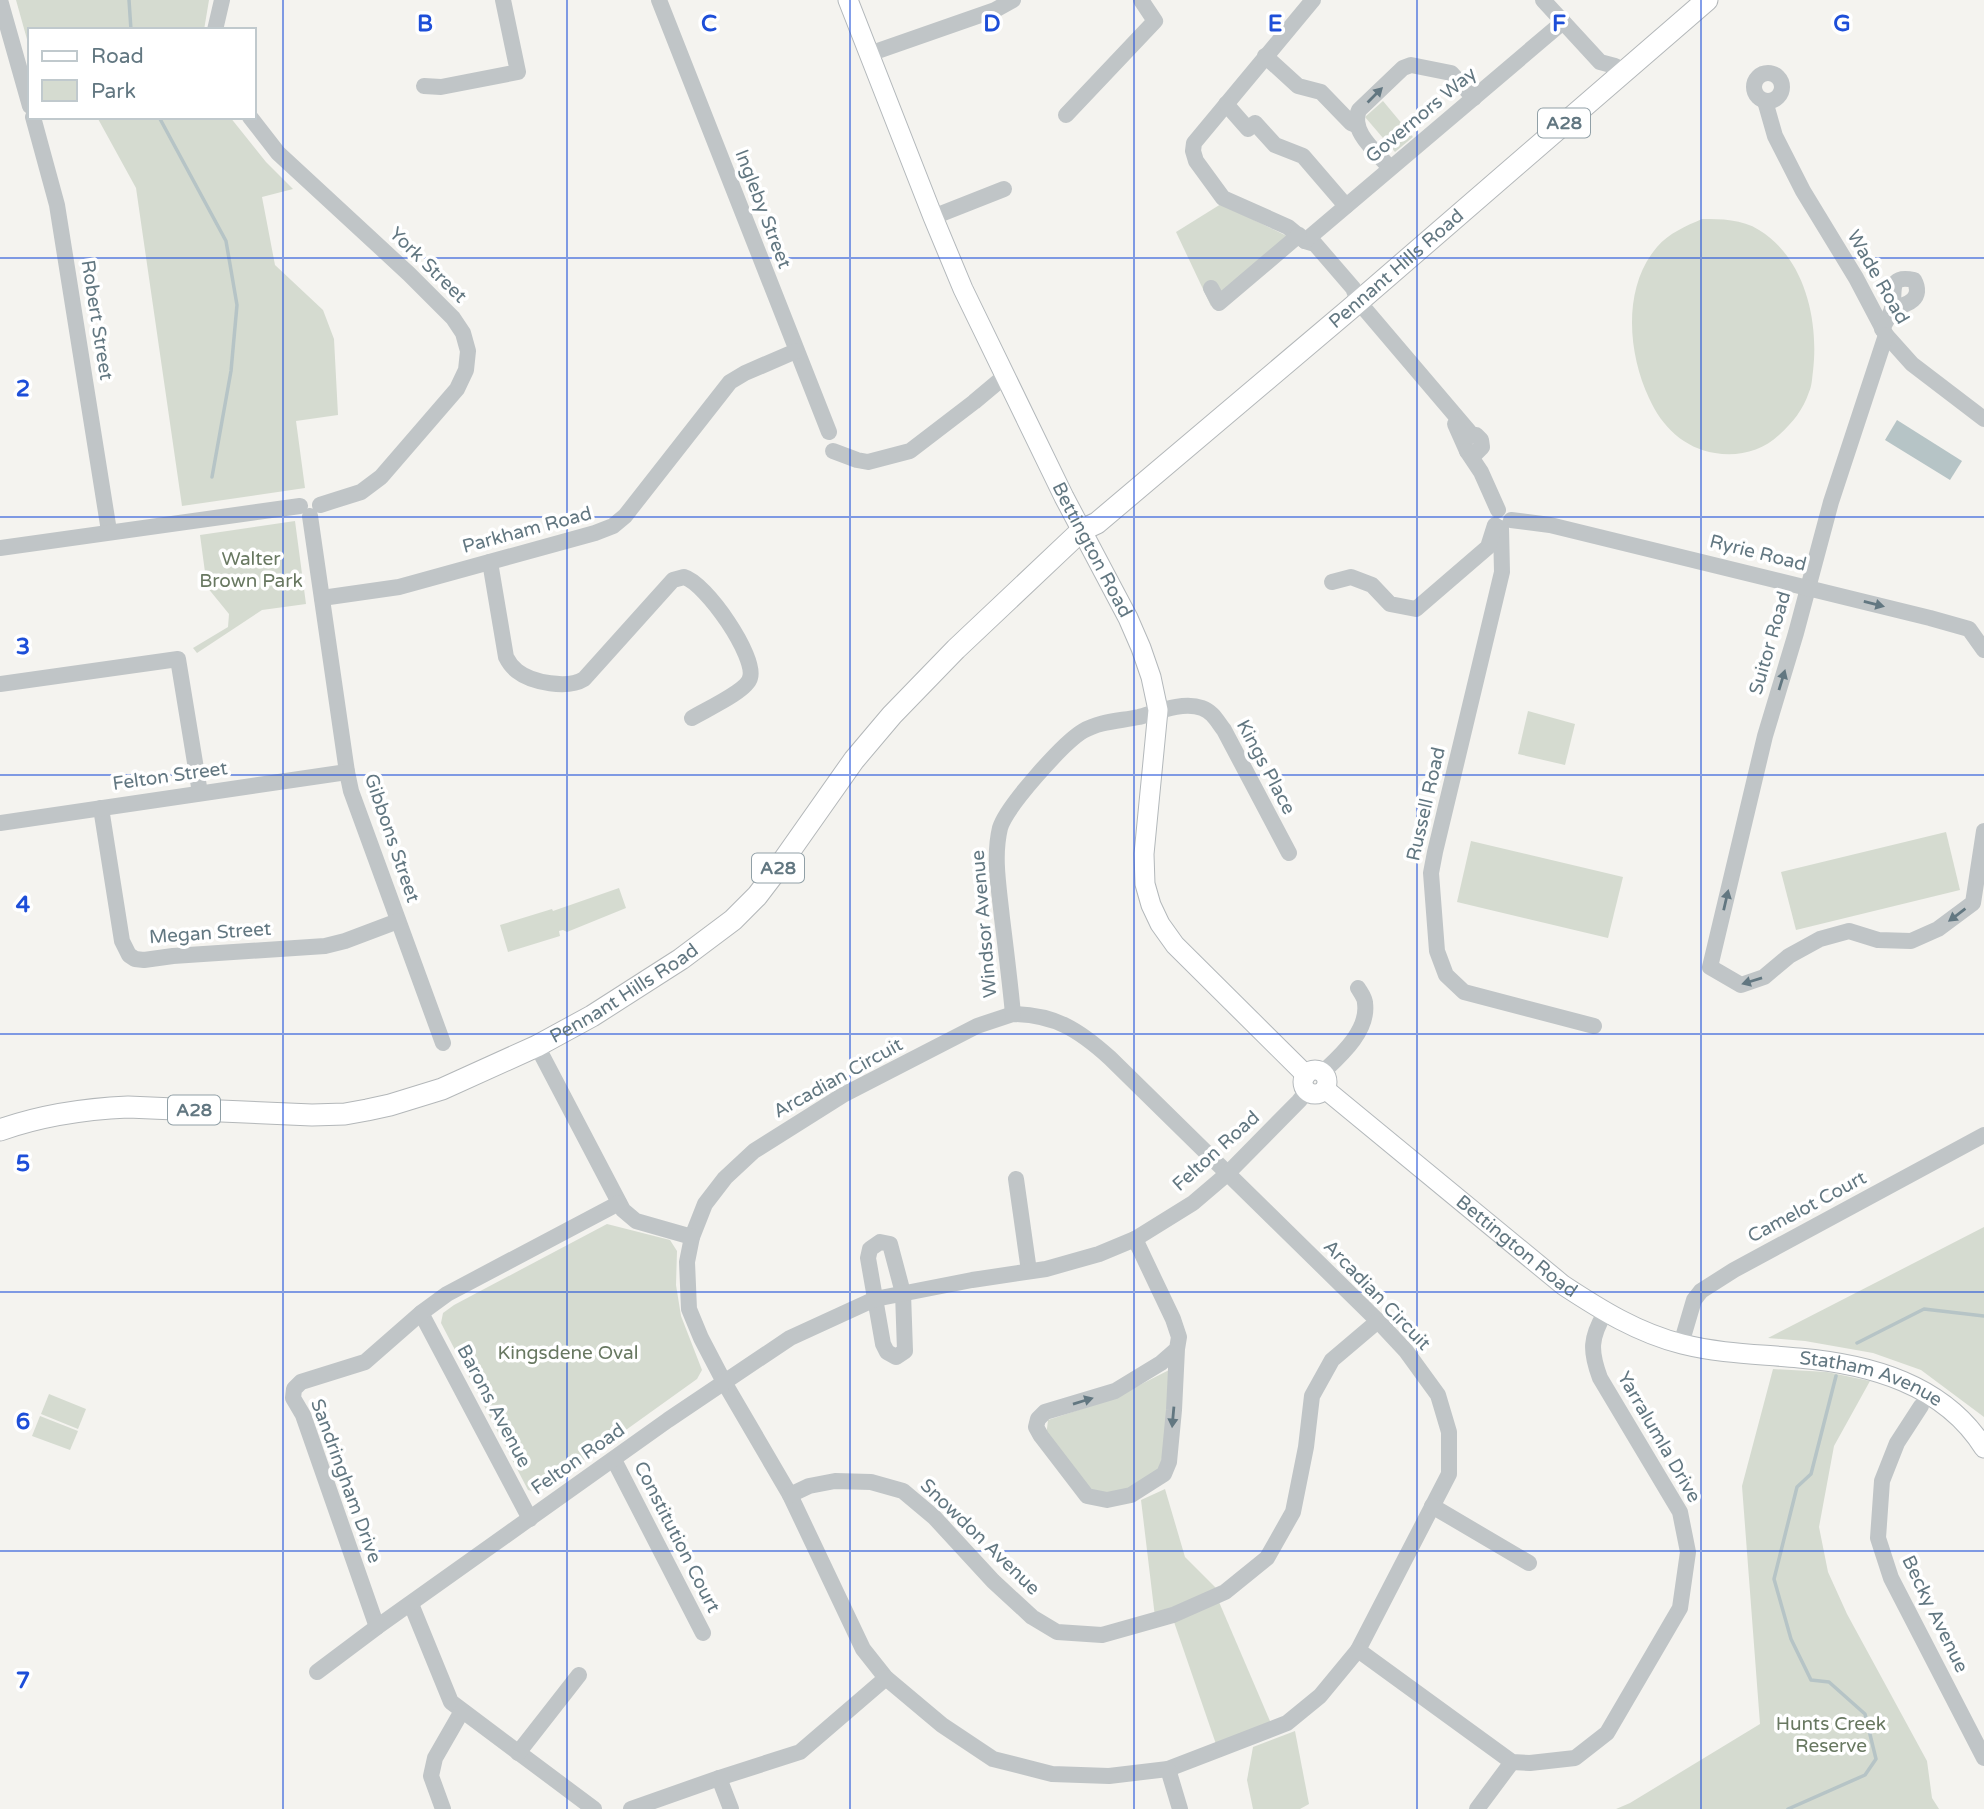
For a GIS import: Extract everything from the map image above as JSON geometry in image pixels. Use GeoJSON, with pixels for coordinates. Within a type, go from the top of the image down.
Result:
{"type":"FeatureCollection","features":[{"type":"Feature","properties":{"kind":"highway","name":"Pennant Hills Road"},"geometry":{"type":"LineString","coordinates":[[0,1130],[57,1114],[108,1108],[312,1115],[345,1114],[390,1105],[442,1089],[537,1046],[625,996],[712,938],[757,896],[854,760],[892,715],[956,649],[1082,530],[1101,520],[1472,190],[1608,64],[1692,0]]}},
{"type":"Feature","properties":{"kind":"highway","name":"Pennant Hills Road"},"geometry":{"type":"LineString","coordinates":[[1352,294],[1707,0]]}},
{"type":"Feature","properties":{"kind":"main road","name":"Bettington Road"},"geometry":{"type":"LineString","coordinates":[[848,0],[963,289],[1128,618],[1151,677],[1158,710],[1144,854],[1145,884],[1160,924],[1175,945],[1315,1082],[1563,1285],[1605,1313],[1629,1325],[1681,1344],[1735,1354]]}},
{"type":"Feature","properties":{"kind":"main road","name":"Statham Avenue"},"geometry":{"type":"LineString","coordinates":[[1735,1354],[1826,1361],[1894,1376],[1947,1407],[1964,1422],[1984,1448]]}},
{"type":"Feature","properties":{"kind":"street"},"geometry":{"type":"LineString","coordinates":[[0,0],[28,99]]}},
{"type":"Feature","properties":{"kind":"street"},"geometry":{"type":"LineString","coordinates":[[215,28],[222,0]]}},
{"type":"Feature","properties":{"kind":"street"},"geometry":{"type":"LineString","coordinates":[[424,86],[441,88],[518,72],[503,0]]}},
{"type":"Feature","properties":{"kind":"street","name":"Ingleby Street"},"geometry":{"type":"LineString","coordinates":[[659,0],[829,432]]}},
{"type":"Feature","properties":{"kind":"street"},"geometry":{"type":"LineString","coordinates":[[869,54],[995,10],[1013,0]]}},
{"type":"Feature","properties":{"kind":"street"},"geometry":{"type":"LineString","coordinates":[[1066,115],[1155,21],[1141,0]]}},
{"type":"Feature","properties":{"kind":"street"},"geometry":{"type":"LineString","coordinates":[[1313,0],[1194,143],[1193,151],[1196,161],[1223,198],[1288,227],[1302,238],[1306,249],[1352,294]]}},
{"type":"Feature","properties":{"kind":"street"},"geometry":{"type":"LineString","coordinates":[[1544,0],[1563,22],[1608,64]]}},
{"type":"Feature","properties":{"kind":"street","name":"Governors Way"},"geometry":{"type":"LineString","coordinates":[[1211,288],[1219,303],[1346,206],[1563,22]]}},
{"type":"Feature","properties":{"kind":"street"},"geometry":{"type":"LineString","coordinates":[[1265,57],[1298,86],[1321,92],[1356,125]]}},
{"type":"Feature","properties":{"kind":"street"},"geometry":{"type":"LineString","coordinates":[[1391,169],[1363,136],[1356,125],[1356,119],[1359,110],[1403,68],[1411,65],[1451,73],[1474,98]]}},
{"type":"Feature","properties":{"kind":"street","name":"Wade Road"},"geometry":{"type":"LineString","coordinates":[[1771,99],[1771,126],[1803,191],[1856,278],[1884,332],[1912,364],[1984,419]]}},
{"type":"Feature","properties":{"kind":"street"},"geometry":{"type":"LineString","coordinates":[[1226,104],[1248,129],[1255,122],[1275,145],[1303,156],[1346,206]]}},
{"type":"Feature","properties":{"kind":"street","name":"Robert Street"},"geometry":{"type":"LineString","coordinates":[[34,119],[57,205],[109,531]]}},
{"type":"Feature","properties":{"kind":"street","name":"York Street"},"geometry":{"type":"LineString","coordinates":[[0,548],[109,531],[310,509],[361,492],[381,477],[457,389],[466,370],[468,351],[463,333],[453,318],[278,153],[252,119]]}},
{"type":"Feature","properties":{"kind":"street"},"geometry":{"type":"LineString","coordinates":[[933,217],[1004,188]]}},
{"type":"Feature","properties":{"kind":"street","name":"Russell Road"},"geometry":{"type":"LineString","coordinates":[[1352,294],[1452,411],[1456,425],[1471,445],[1501,521],[1502,572],[1431,873],[1437,951],[1446,975],[1464,992],[1594,1026]]}},
{"type":"Feature","properties":{"kind":"street","name":"Suitor Road"},"geometry":{"type":"LineString","coordinates":[[1892,307],[1831,502],[1765,737],[1710,967],[1741,985],[1764,977],[1790,956],[1820,939],[1849,931],[1878,940],[1911,941],[1938,929],[1973,903],[1984,831]]}},
{"type":"Feature","properties":{"kind":"street","name":"Parkham Road"},"geometry":{"type":"LineString","coordinates":[[322,598],[399,587],[595,534],[613,526],[625,516],[730,382],[796,351]]}},
{"type":"Feature","properties":{"kind":"street"},"geometry":{"type":"LineString","coordinates":[[833,451],[868,461],[910,451],[1005,376]]}},
{"type":"Feature","properties":{"kind":"street","name":"Gibbons Street"},"geometry":{"type":"LineString","coordinates":[[310,509],[351,791],[443,1043]]}},
{"type":"Feature","properties":{"kind":"street"},"geometry":{"type":"LineString","coordinates":[[1332,582],[1351,578],[1372,585],[1390,604],[1416,609],[1488,547],[1501,521]]}},
{"type":"Feature","properties":{"kind":"street","name":"Ryrie Road"},"geometry":{"type":"LineString","coordinates":[[1501,521],[1550,525],[1969,629],[1984,650]]}},
{"type":"Feature","properties":{"kind":"street"},"geometry":{"type":"LineString","coordinates":[[490,562],[503,649],[510,665],[527,677],[562,684],[578,682],[590,673],[673,580],[684,577],[694,581],[715,602],[732,627],[751,675],[746,685],[692,718]]}},
{"type":"Feature","properties":{"kind":"street"},"geometry":{"type":"LineString","coordinates":[[0,684],[178,659],[200,793]]}},
{"type":"Feature","properties":{"kind":"street","name":"Kings Place"},"geometry":{"type":"LineString","coordinates":[[1158,710],[1191,706],[1200,707],[1213,715],[1224,730],[1289,853]]}},
{"type":"Feature","properties":{"kind":"street","name":"Windsor Avenue"},"geometry":{"type":"LineString","coordinates":[[1013,1014],[997,873],[1001,825],[1010,806],[1080,733],[1102,724],[1158,710]]}},
{"type":"Feature","properties":{"kind":"street","name":"Felton Street"},"geometry":{"type":"LineString","coordinates":[[0,823],[347,772]]}},
{"type":"Feature","properties":{"kind":"street","name":"Megan Street"},"geometry":{"type":"LineString","coordinates":[[101,808],[122,941],[129,955],[135,959],[325,946],[398,921]]}},
{"type":"Feature","properties":{"kind":"street","name":"Felton Road"},"geometry":{"type":"LineString","coordinates":[[317,1672],[724,1381],[790,1338],[875,1298],[1046,1269],[1099,1254],[1135,1238],[1193,1203],[1227,1174],[1357,1034],[1364,1019],[1365,1002],[1358,988]]}},
{"type":"Feature","properties":{"kind":"street","name":"Arcadian Circuit"},"geometry":{"type":"LineString","coordinates":[[1013,1014],[1030,1014],[1062,1023],[1086,1036],[1227,1174],[1406,1351],[1438,1395],[1449,1432],[1448,1474],[1358,1650],[1320,1696],[1287,1723],[1168,1769],[1109,1776],[1052,1774],[993,1759],[942,1725],[886,1678],[863,1649],[790,1495],[701,1338],[689,1309],[687,1262],[692,1237],[705,1204],[724,1178],[754,1151],[843,1095],[977,1026],[1013,1014]]}},
{"type":"Feature","properties":{"kind":"street"},"geometry":{"type":"LineString","coordinates":[[537,1046],[626,1214],[635,1221],[692,1237]]}},
{"type":"Feature","properties":{"kind":"street","name":"Camelot Court"},"geometry":{"type":"LineString","coordinates":[[1681,1344],[1694,1300],[1701,1291],[1734,1270],[1984,1135]]}},
{"type":"Feature","properties":{"kind":"street"},"geometry":{"type":"LineString","coordinates":[[1016,1179],[1029,1271]]}},
{"type":"Feature","properties":{"kind":"street","name":"Sandringham Drive"},"geometry":{"type":"LineString","coordinates":[[377,1627],[303,1415],[293,1394],[297,1385],[365,1362],[447,1294],[619,1203]]}},
{"type":"Feature","properties":{"kind":"street"},"geometry":{"type":"LineString","coordinates":[[1135,1238],[1180,1337],[1169,1462],[1164,1474],[1131,1495],[1107,1500],[1087,1496],[1041,1436],[1036,1427],[1038,1419],[1045,1412],[1115,1391],[1161,1363],[1177,1349]]}},
{"type":"Feature","properties":{"kind":"street"},"geometry":{"type":"LineString","coordinates":[[880,1242],[890,1244],[903,1293],[905,1351],[896,1357],[887,1352],[883,1344],[868,1258],[870,1248],[880,1242]]}},
{"type":"Feature","properties":{"kind":"street","name":"Barons Avenue"},"geometry":{"type":"LineString","coordinates":[[421,1313],[530,1518]]}},
{"type":"Feature","properties":{"kind":"street","name":"Yarralumla Drive"},"geometry":{"type":"LineString","coordinates":[[1513,1762],[1530,1763],[1574,1758],[1608,1733],[1680,1608],[1688,1552],[1680,1512],[1601,1378],[1592,1346],[1597,1327],[1605,1313]]}},
{"type":"Feature","properties":{"kind":"street","name":"Snowdon Avenue"},"geometry":{"type":"LineString","coordinates":[[790,1495],[809,1486],[835,1481],[871,1482],[903,1491],[934,1517],[993,1581],[1032,1617],[1057,1632],[1102,1635],[1174,1615],[1225,1592],[1267,1558],[1293,1512],[1306,1447],[1312,1396],[1332,1360],[1378,1321]]}},
{"type":"Feature","properties":{"kind":"street","name":"Becky Avenue"},"geometry":{"type":"LineString","coordinates":[[1921,1406],[1897,1443],[1882,1481],[1878,1538],[1891,1578],[1984,1758]]}},
{"type":"Feature","properties":{"kind":"street","name":"Constitution Court"},"geometry":{"type":"LineString","coordinates":[[614,1460],[703,1633]]}},
{"type":"Feature","properties":{"kind":"street"},"geometry":{"type":"LineString","coordinates":[[1432,1506],[1529,1563]]}},
{"type":"Feature","properties":{"kind":"street"},"geometry":{"type":"LineString","coordinates":[[411,1604],[451,1702],[594,1809]]}},
{"type":"Feature","properties":{"kind":"street"},"geometry":{"type":"LineString","coordinates":[[1358,1650],[1513,1762],[1477,1809]]}},
{"type":"Feature","properties":{"kind":"street"},"geometry":{"type":"LineString","coordinates":[[519,1753],[579,1675]]}},
{"type":"Feature","properties":{"kind":"street"},"geometry":{"type":"LineString","coordinates":[[631,1809],[800,1752],[886,1678]]}},
{"type":"Feature","properties":{"kind":"street"},"geometry":{"type":"LineString","coordinates":[[443,1809],[431,1776],[435,1758],[462,1711]]}},
{"type":"Feature","properties":{"kind":"street"},"geometry":{"type":"LineString","coordinates":[[1168,1769],[1180,1809]]}},
{"type":"Feature","properties":{"kind":"street"},"geometry":{"type":"LineString","coordinates":[[719,1778],[731,1809]]}},
{"type":"Feature","properties":{"kind":"green space"},"geometry":{"type":"Polygon","coordinates":[[[16,0],[209,0],[204,28],[28,28],[28,43],[16,0]]]}},
{"type":"Feature","properties":{"kind":"green space"},"geometry":{"type":"Polygon","coordinates":[[[1383,101],[1413,137],[1395,152],[1365,117],[1383,101]]]}},
{"type":"Feature","properties":{"kind":"green space"},"geometry":{"type":"Polygon","coordinates":[[[98,119],[232,119],[266,162],[293,189],[262,197],[275,265],[323,310],[334,339],[338,415],[296,421],[305,488],[182,506],[136,188],[98,119]]]}},
{"type":"Feature","properties":{"kind":"green space"},"geometry":{"type":"Polygon","coordinates":[[[1221,204],[1289,237],[1211,306],[1176,232],[1221,204]]]}},
{"type":"Feature","properties":{"kind":"green space"},"geometry":{"type":"Polygon","coordinates":[[[1702,219],[1746,224],[1775,242],[1798,274],[1811,312],[1814,332],[1813,371],[1811,387],[1804,404],[1793,420],[1772,441],[1741,453],[1724,454],[1704,450],[1684,441],[1667,427],[1649,398],[1636,361],[1632,321],[1634,301],[1646,263],[1667,238],[1702,219]]]}},
{"type":"Feature","properties":{"kind":"green space","name":"Walter Brown Park"},"geometry":{"type":"Polygon","coordinates":[[[295,521],[306,604],[262,610],[197,653],[193,648],[228,627],[229,614],[207,587],[200,535],[295,521]]]}},
{"type":"Feature","properties":{"kind":"green space"},"geometry":{"type":"Polygon","coordinates":[[[1528,711],[1575,724],[1565,765],[1518,754],[1528,711]]]}},
{"type":"Feature","properties":{"kind":"green space"},"geometry":{"type":"Polygon","coordinates":[[[1946,832],[1960,890],[1796,930],[1781,872],[1946,832]]]}},
{"type":"Feature","properties":{"kind":"green space"},"geometry":{"type":"Polygon","coordinates":[[[1471,841],[1623,877],[1608,938],[1457,902],[1471,841]]]}},
{"type":"Feature","properties":{"kind":"green space"},"geometry":{"type":"Polygon","coordinates":[[[619,888],[626,908],[567,932],[559,931],[560,936],[508,952],[500,925],[552,909],[553,911],[619,888]]]}},
{"type":"Feature","properties":{"kind":"green space","name":"Kingsdene Oval"},"geometry":{"type":"Polygon","coordinates":[[[607,1224],[670,1240],[677,1251],[676,1285],[681,1316],[702,1370],[697,1379],[538,1493],[528,1490],[441,1323],[443,1313],[607,1224]]]}},
{"type":"Feature","properties":{"kind":"green space"},"geometry":{"type":"Polygon","coordinates":[[[1984,1227],[1984,1417],[1921,1370],[1873,1353],[1805,1341],[1768,1338],[1984,1227]]]}},
{"type":"Feature","properties":{"kind":"green space"},"geometry":{"type":"Polygon","coordinates":[[[1175,1367],[1160,1471],[1131,1490],[1108,1495],[1087,1490],[1046,1437],[1048,1420],[1112,1399],[1175,1367]]]}},
{"type":"Feature","properties":{"kind":"green space","name":"Hunts Creek Reserve"},"geometry":{"type":"Polygon","coordinates":[[[1773,1369],[1827,1372],[1870,1381],[1834,1446],[1819,1527],[1828,1572],[1847,1614],[1927,1761],[1932,1798],[1939,1809],[1616,1809],[1760,1724],[1742,1486],[1773,1369]]]}},
{"type":"Feature","properties":{"kind":"green space"},"geometry":{"type":"Polygon","coordinates":[[[49,1394],[86,1409],[78,1429],[41,1414],[49,1394]]]}},
{"type":"Feature","properties":{"kind":"green space"},"geometry":{"type":"Polygon","coordinates":[[[40,1416],[78,1431],[70,1450],[32,1436],[40,1416]]]}},
{"type":"Feature","properties":{"kind":"green space"},"geometry":{"type":"Polygon","coordinates":[[[1165,1489],[1185,1557],[1219,1591],[1155,1617],[1141,1500],[1165,1489]]]}},
{"type":"Feature","properties":{"kind":"green space"},"geometry":{"type":"Polygon","coordinates":[[[1219,1602],[1273,1728],[1217,1747],[1174,1622],[1219,1602]]]}},
{"type":"Feature","properties":{"kind":"green space"},"geometry":{"type":"Polygon","coordinates":[[[1295,1731],[1309,1804],[1300,1809],[1253,1809],[1247,1780],[1253,1747],[1295,1731]]]}},
{"type":"Feature","properties":{"kind":"shaded area"},"geometry":{"type":"Polygon","coordinates":[[[1897,420],[1962,461],[1950,480],[1885,440],[1897,420]]]}},
{"type":"Feature","properties":{"kind":"waterway"},"geometry":{"type":"LineString","coordinates":[[129,0],[131,28]]}},
{"type":"Feature","properties":{"kind":"waterway"},"geometry":{"type":"LineString","coordinates":[[160,119],[226,241],[237,305],[231,371],[212,477]]}},
{"type":"Feature","properties":{"kind":"waterway"},"geometry":{"type":"LineString","coordinates":[[1857,1343],[1924,1309],[1984,1316]]}},
{"type":"Feature","properties":{"kind":"waterway"},"geometry":{"type":"LineString","coordinates":[[1788,1809],[1865,1775],[1876,1759],[1865,1714],[1829,1682],[1811,1680],[1791,1639],[1774,1579],[1797,1487],[1811,1474],[1836,1376]]}}]}
